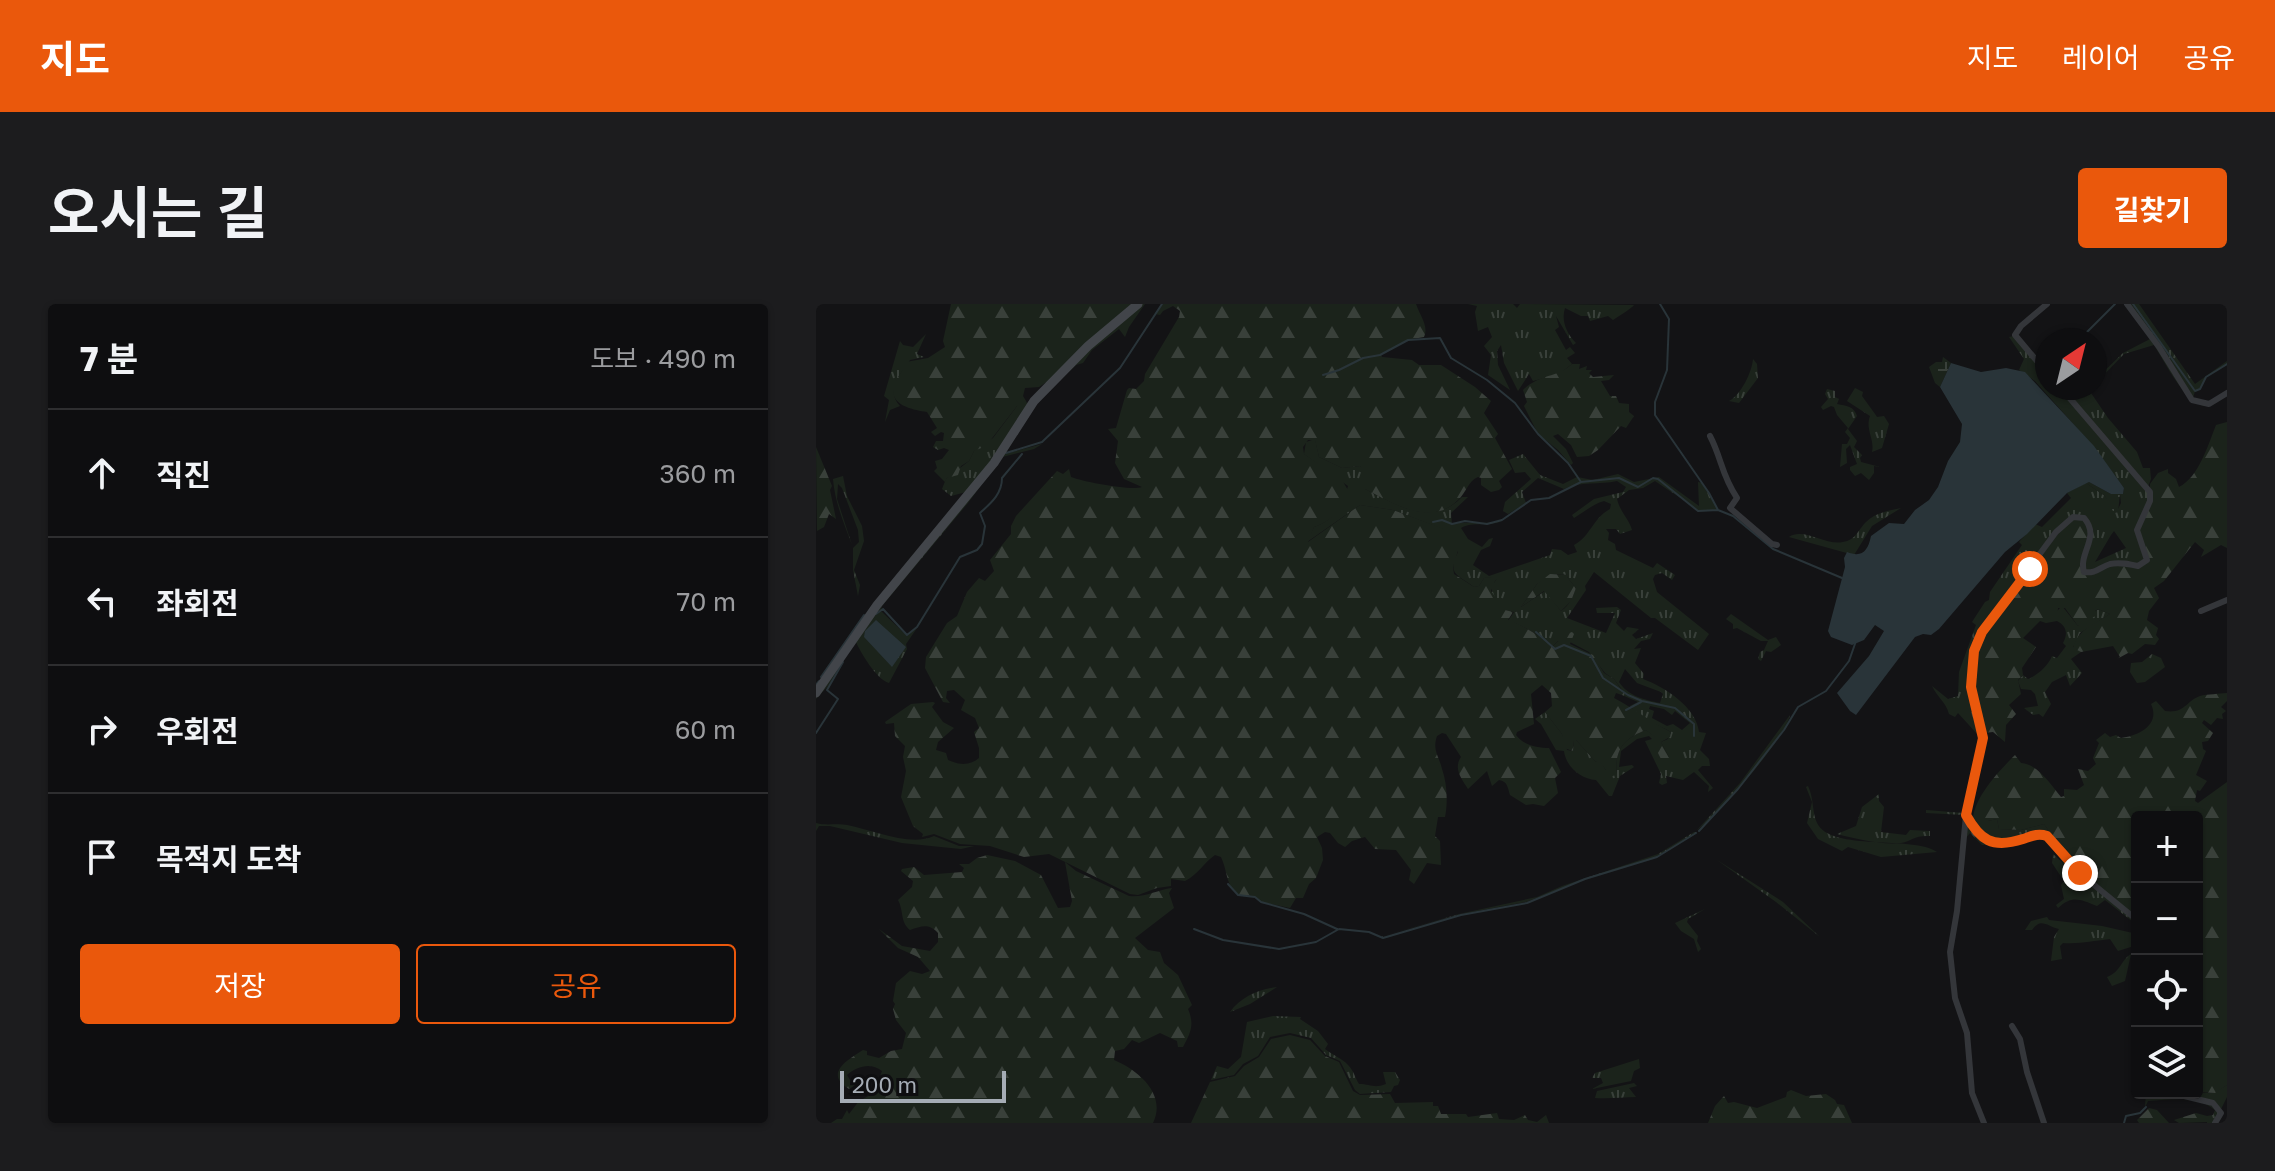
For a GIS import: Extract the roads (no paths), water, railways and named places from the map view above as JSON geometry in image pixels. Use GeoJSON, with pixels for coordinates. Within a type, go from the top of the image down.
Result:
{"type":"FeatureCollection","features":[{"type":"Feature","properties":{"kind":"street"},"geometry":{"type":"LineString","coordinates":[[816,693],[868,617],[994,463],[1034,401],[1088,346],[1138,304]]}},
{"type":"Feature","properties":{"kind":"street"},"geometry":{"type":"LineString","coordinates":[[2035,360],[2015,333],[2047,304]]}},
{"type":"Feature","properties":{"kind":"street"},"geometry":{"type":"LineString","coordinates":[[2127,304],[2192,400],[2209,404],[2227,393]]}},
{"type":"Feature","properties":{"kind":"street"},"geometry":{"type":"LineString","coordinates":[[1984,1123],[1972,1093],[1967,1033],[1955,998],[1950,952],[1966,815],[1983,738],[1971,687],[1975,647],[1988,624],[2056,532],[2073,517],[2084,518],[2091,529],[2091,539],[2082,565],[2084,572],[2095,573],[2110,564],[2141,566],[2147,560],[2137,530],[2150,501],[2150,492],[2071,400]]}},
{"type":"Feature","properties":{"kind":"street"},"geometry":{"type":"LineString","coordinates":[[1710,436],[1719,454],[1720,470],[1737,498],[1730,508],[1777,545]]}},
{"type":"Feature","properties":{"kind":"street"},"geometry":{"type":"LineString","coordinates":[[2201,611],[2227,600]]}},
{"type":"Feature","properties":{"kind":"street"},"geometry":{"type":"LineString","coordinates":[[1966,815],[1975,832],[1988,841],[2017,841],[2041,834],[2047,836],[2088,880],[2131,915]]}},
{"type":"Feature","properties":{"kind":"street"},"geometry":{"type":"LineString","coordinates":[[2012,1026],[2020,1039],[2044,1123]]}},
{"type":"Feature","properties":{"kind":"street"},"geometry":{"type":"LineString","coordinates":[[2197,1099],[2213,1103],[2221,1113],[2215,1123]]}},
{"type":"Feature","properties":{"kind":"waterway"},"geometry":{"type":"LineString","coordinates":[[1006,453],[1042,442],[1120,368],[1162,304]]}},
{"type":"Feature","properties":{"kind":"waterway"},"geometry":{"type":"LineString","coordinates":[[1660,304],[1669,319],[1667,370],[1655,402],[1655,415],[1718,510]]}},
{"type":"Feature","properties":{"kind":"waterway"},"geometry":{"type":"LineString","coordinates":[[2091,328],[2115,304]]}},
{"type":"Feature","properties":{"kind":"waterway"},"geometry":{"type":"LineString","coordinates":[[2133,304],[2195,391],[2200,389],[2206,377],[2227,364]]}},
{"type":"Feature","properties":{"kind":"waterway"},"geometry":{"type":"LineString","coordinates":[[1323,375],[1363,358],[1380,355],[1408,340],[1440,338],[1451,358],[1487,380],[1515,403],[1581,482]]}},
{"type":"Feature","properties":{"kind":"waterway"},"geometry":{"type":"LineString","coordinates":[[876,614],[883,609],[907,635],[917,627],[960,557],[977,550],[982,544],[985,526],[980,513],[995,498],[1002,478],[1022,454]]}},
{"type":"Feature","properties":{"kind":"waterway"},"geometry":{"type":"LineString","coordinates":[[1433,522],[1487,524],[1502,520],[1531,500],[1549,498],[1581,482],[1619,478],[1638,487],[1653,478],[1698,511],[1718,510],[1733,516],[1773,549],[1842,578]]}},
{"type":"Feature","properties":{"kind":"waterway"},"geometry":{"type":"LineString","coordinates":[[821,677],[864,615]]}},
{"type":"Feature","properties":{"kind":"waterway"},"geometry":{"type":"LineString","coordinates":[[1536,632],[1555,649],[1564,645],[1591,656],[1603,678],[1628,695],[1675,708],[1694,724],[1694,736]]}},
{"type":"Feature","properties":{"kind":"waterway"},"geometry":{"type":"LineString","coordinates":[[1699,831],[1738,789],[1798,707],[1826,691],[1849,661],[1856,641]]}},
{"type":"Feature","properties":{"kind":"waterway"},"geometry":{"type":"LineString","coordinates":[[816,733],[838,699],[827,690],[843,662]]}},
{"type":"Feature","properties":{"kind":"waterway"},"geometry":{"type":"LineString","coordinates":[[816,685],[819,681]]}},
{"type":"Feature","properties":{"kind":"waterway"},"geometry":{"type":"LineString","coordinates":[[1626,710],[1641,702]]}},
{"type":"Feature","properties":{"kind":"waterway"},"geometry":{"type":"LineString","coordinates":[[1194,929],[1223,940],[1279,949],[1316,942],[1339,929],[1369,932],[1383,938],[1461,915],[1527,903],[1585,879],[1657,857],[1696,833]]}},
{"type":"Feature","properties":{"kind":"waterway"},"geometry":{"type":"LineString","coordinates":[[1228,884],[1238,895],[1255,897],[1261,902],[1304,914],[1337,929]]}},
{"type":"Feature","properties":{"kind":"waterway"},"geometry":{"type":"LineString","coordinates":[[2124,1123],[2126,1116],[2140,1113],[2146,1107]]}}]}
